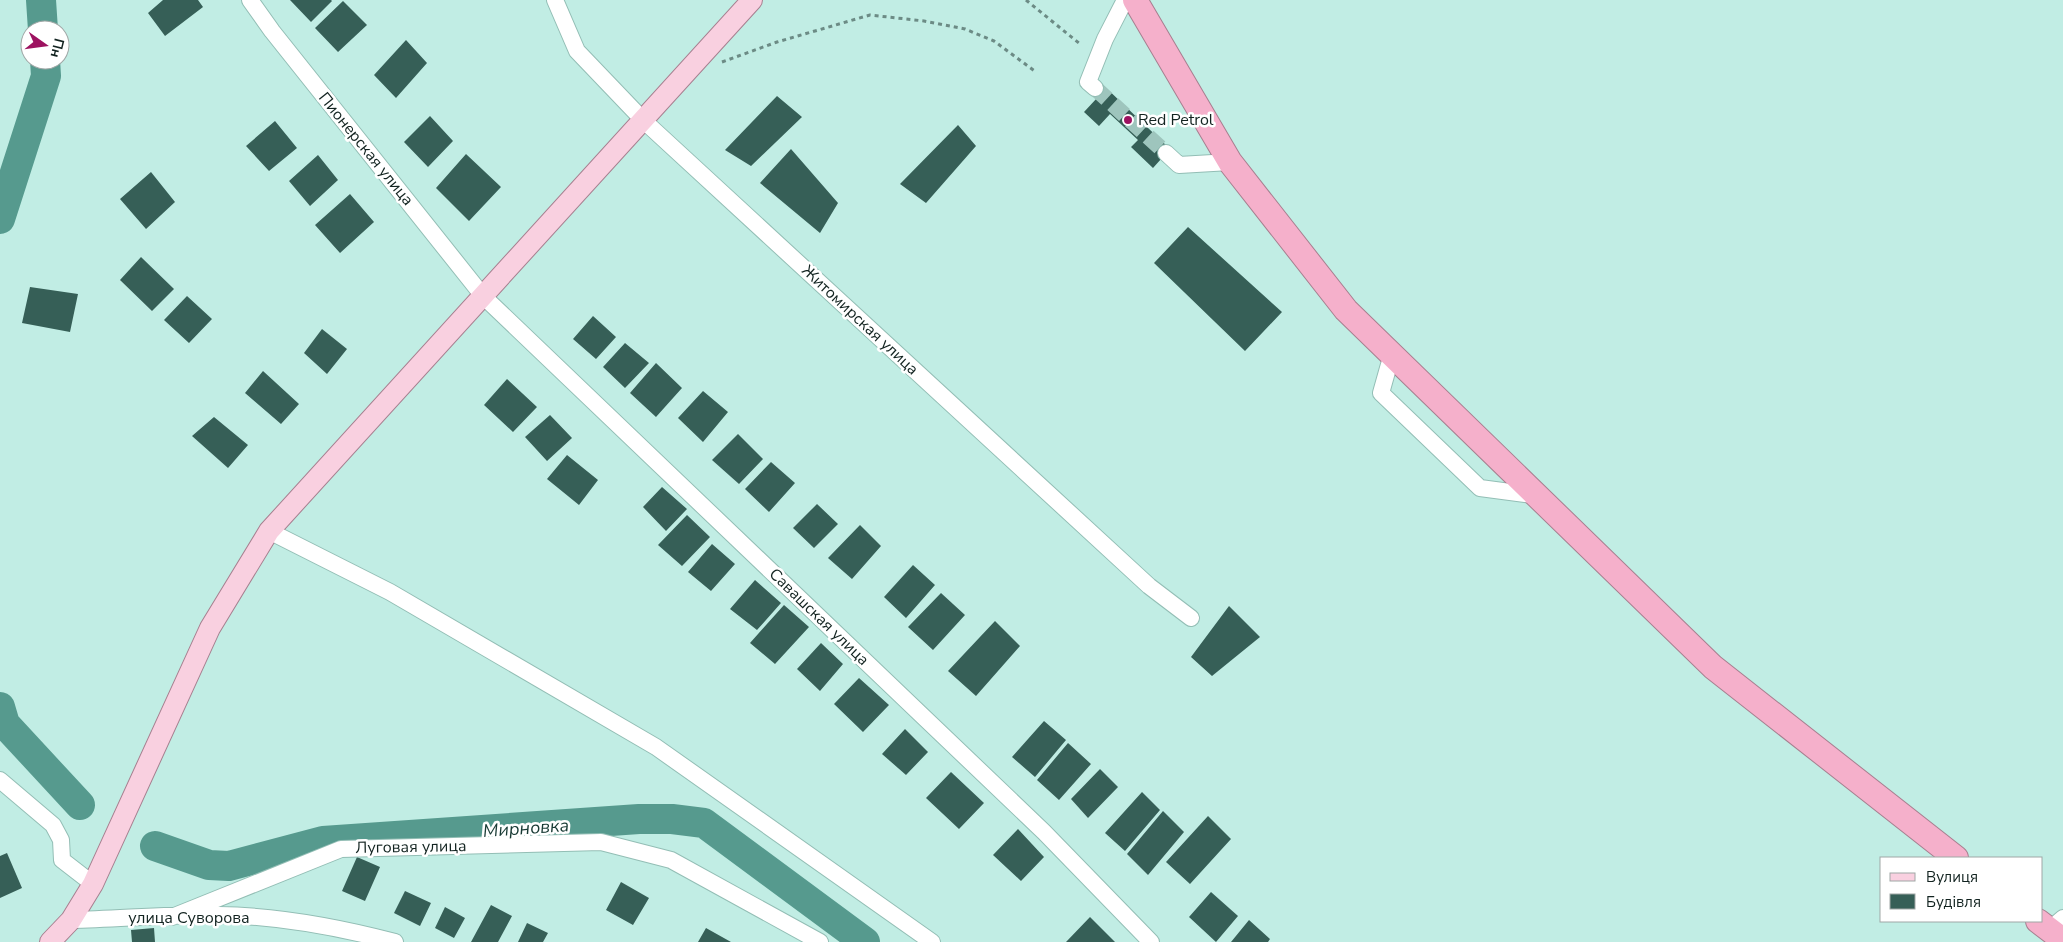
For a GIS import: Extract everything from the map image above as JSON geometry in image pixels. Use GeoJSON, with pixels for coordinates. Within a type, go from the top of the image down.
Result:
{"type":"FeatureCollection","features":[{"type":"Feature","properties":{"kind":"highway"},"geometry":{"type":"LineString","coordinates":[[1135,0],[1230,162],[1346,310],[1540,496],[1713,667],[1955,857]]}},
{"type":"Feature","properties":{"kind":"main road"},"geometry":{"type":"LineString","coordinates":[[50,942],[71,920],[93,884],[210,628],[269,531],[752,0]]}},
{"type":"Feature","properties":{"kind":"street","name":"Пионерская улица"},"geometry":{"type":"LineString","coordinates":[[250,0],[483,296]]}},
{"type":"Feature","properties":{"kind":"street","name":"Житомирская улица"},"geometry":{"type":"LineString","coordinates":[[555,0],[577,51],[643,120],[1149,586],[1191,618]]}},
{"type":"Feature","properties":{"kind":"street"},"geometry":{"type":"LineString","coordinates":[[1095,88],[1088,82],[1105,39],[1125,0]]}},
{"type":"Feature","properties":{"kind":"street"},"geometry":{"type":"LineString","coordinates":[[1166,153],[1179,165],[1230,162]]}},
{"type":"Feature","properties":{"kind":"street","name":"Савашская улица"},"geometry":{"type":"LineString","coordinates":[[483,296],[1044,832],[1151,942]]}},
{"type":"Feature","properties":{"kind":"street"},"geometry":{"type":"LineString","coordinates":[[1392,354],[1381,393],[1480,488],[1540,496]]}},
{"type":"Feature","properties":{"kind":"street"},"geometry":{"type":"LineString","coordinates":[[269,531],[390,592],[656,747],[932,942]]}},
{"type":"Feature","properties":{"kind":"street"},"geometry":{"type":"LineString","coordinates":[[0,780],[53,825],[61,840],[62,860],[93,884]]}},
{"type":"Feature","properties":{"kind":"street","name":"Луговая улица"},"geometry":{"type":"LineString","coordinates":[[172,917],[341,849],[601,842],[671,860],[820,942]]}},
{"type":"Feature","properties":{"kind":"street","name":"улица Суворова"},"geometry":{"type":"LineString","coordinates":[[71,920],[219,915],[282,920],[337,936],[395,942]]}},
{"type":"Feature","properties":{"kind":"path"},"geometry":{"type":"LineString","coordinates":[[1026,0],[1080,44]]}},
{"type":"Feature","properties":{"kind":"path"},"geometry":{"type":"LineString","coordinates":[[722,62],[778,42],[870,15],[924,21],[965,29],[994,41],[1036,72]]}},
{"type":"Feature","properties":{"kind":"building"},"geometry":{"type":"Polygon","coordinates":[[[163,0],[198,0],[203,7],[165,36],[148,13],[163,0]]]}},
{"type":"Feature","properties":{"kind":"building"},"geometry":{"type":"Polygon","coordinates":[[[290,0],[331,0],[332,1],[311,22],[290,0]]]}},
{"type":"Feature","properties":{"kind":"building"},"geometry":{"type":"Polygon","coordinates":[[[343,1],[367,25],[338,52],[315,28],[343,1]]]}},
{"type":"Feature","properties":{"kind":"building"},"geometry":{"type":"Polygon","coordinates":[[[406,40],[427,63],[396,98],[374,75],[406,40]]]}},
{"type":"Feature","properties":{"kind":"building","name":"Red Petrol"},"geometry":{"type":"Polygon","coordinates":[[[1100,82],[1170,149],[1153,168],[1131,147],[1138,140],[1110,114],[1099,126],[1084,112],[1097,98],[1091,92],[1100,82]]]}},
{"type":"Feature","properties":{"kind":"building"},"geometry":{"type":"Polygon","coordinates":[[[777,96],[802,117],[751,166],[725,150],[777,96]]]}},
{"type":"Feature","properties":{"kind":"building"},"geometry":{"type":"Polygon","coordinates":[[[430,116],[453,141],[428,167],[404,142],[430,116]]]}},
{"type":"Feature","properties":{"kind":"building"},"geometry":{"type":"Polygon","coordinates":[[[275,121],[297,148],[269,171],[246,146],[275,121]]]}},
{"type":"Feature","properties":{"kind":"building"},"geometry":{"type":"Polygon","coordinates":[[[958,125],[976,146],[926,203],[900,184],[958,125]]]}},
{"type":"Feature","properties":{"kind":"building"},"geometry":{"type":"Polygon","coordinates":[[[791,149],[838,203],[820,233],[760,183],[791,149]]]}},
{"type":"Feature","properties":{"kind":"building"},"geometry":{"type":"Polygon","coordinates":[[[466,154],[501,187],[469,221],[436,188],[466,154]]]}},
{"type":"Feature","properties":{"kind":"building"},"geometry":{"type":"Polygon","coordinates":[[[318,155],[338,180],[310,206],[289,181],[318,155]]]}},
{"type":"Feature","properties":{"kind":"building"},"geometry":{"type":"Polygon","coordinates":[[[151,172],[175,202],[146,229],[120,199],[151,172]]]}},
{"type":"Feature","properties":{"kind":"building"},"geometry":{"type":"Polygon","coordinates":[[[350,194],[374,222],[340,253],[315,225],[350,194]]]}},
{"type":"Feature","properties":{"kind":"building"},"geometry":{"type":"Polygon","coordinates":[[[1188,227],[1282,312],[1245,351],[1154,263],[1188,227]]]}},
{"type":"Feature","properties":{"kind":"building"},"geometry":{"type":"Polygon","coordinates":[[[141,257],[174,289],[152,311],[120,280],[141,257]]]}},
{"type":"Feature","properties":{"kind":"building"},"geometry":{"type":"Polygon","coordinates":[[[30,287],[78,294],[70,332],[22,323],[30,287]]]}},
{"type":"Feature","properties":{"kind":"building"},"geometry":{"type":"Polygon","coordinates":[[[187,296],[212,319],[189,343],[164,320],[187,296]]]}},
{"type":"Feature","properties":{"kind":"building"},"geometry":{"type":"Polygon","coordinates":[[[593,316],[616,337],[596,359],[573,339],[593,316]]]}},
{"type":"Feature","properties":{"kind":"building"},"geometry":{"type":"Polygon","coordinates":[[[322,329],[347,349],[327,374],[304,353],[322,329]]]}},
{"type":"Feature","properties":{"kind":"building"},"geometry":{"type":"Polygon","coordinates":[[[625,343],[649,363],[625,388],[603,367],[625,343]]]}},
{"type":"Feature","properties":{"kind":"building"},"geometry":{"type":"Polygon","coordinates":[[[656,363],[682,388],[656,417],[630,393],[656,363]]]}},
{"type":"Feature","properties":{"kind":"building"},"geometry":{"type":"Polygon","coordinates":[[[263,371],[299,404],[281,424],[245,393],[263,371]]]}},
{"type":"Feature","properties":{"kind":"building"},"geometry":{"type":"Polygon","coordinates":[[[507,379],[537,407],[513,432],[484,405],[507,379]]]}},
{"type":"Feature","properties":{"kind":"building"},"geometry":{"type":"Polygon","coordinates":[[[703,391],[728,412],[703,442],[678,418],[703,391]]]}},
{"type":"Feature","properties":{"kind":"building"},"geometry":{"type":"Polygon","coordinates":[[[550,415],[572,438],[547,461],[525,437],[550,415]]]}},
{"type":"Feature","properties":{"kind":"building"},"geometry":{"type":"Polygon","coordinates":[[[214,417],[248,445],[228,468],[192,436],[214,417]]]}},
{"type":"Feature","properties":{"kind":"building"},"geometry":{"type":"Polygon","coordinates":[[[738,434],[763,459],[739,484],[712,460],[738,434]]]}},
{"type":"Feature","properties":{"kind":"building"},"geometry":{"type":"Polygon","coordinates":[[[567,455],[598,480],[579,505],[547,479],[567,455]]]}},
{"type":"Feature","properties":{"kind":"building"},"geometry":{"type":"Polygon","coordinates":[[[771,462],[795,483],[769,512],[745,489],[771,462]]]}},
{"type":"Feature","properties":{"kind":"building"},"geometry":{"type":"Polygon","coordinates":[[[662,487],[687,509],[666,531],[643,507],[662,487]]]}},
{"type":"Feature","properties":{"kind":"building"},"geometry":{"type":"Polygon","coordinates":[[[817,504],[838,524],[814,548],[793,528],[817,504]]]}},
{"type":"Feature","properties":{"kind":"building"},"geometry":{"type":"Polygon","coordinates":[[[687,515],[710,537],[682,566],[658,545],[687,515]]]}},
{"type":"Feature","properties":{"kind":"building"},"geometry":{"type":"Polygon","coordinates":[[[860,525],[881,546],[852,579],[828,558],[860,525]]]}},
{"type":"Feature","properties":{"kind":"building"},"geometry":{"type":"Polygon","coordinates":[[[712,544],[735,564],[711,591],[688,572],[712,544]]]}},
{"type":"Feature","properties":{"kind":"building"},"geometry":{"type":"Polygon","coordinates":[[[913,565],[935,585],[906,618],[884,597],[913,565]]]}},
{"type":"Feature","properties":{"kind":"building"},"geometry":{"type":"Polygon","coordinates":[[[755,580],[781,603],[757,630],[730,609],[755,580]]]}},
{"type":"Feature","properties":{"kind":"building"},"geometry":{"type":"Polygon","coordinates":[[[941,593],[965,615],[933,650],[908,627],[941,593]]]}},
{"type":"Feature","properties":{"kind":"building"},"geometry":{"type":"Polygon","coordinates":[[[784,605],[809,627],[775,664],[750,643],[784,605]]]}},
{"type":"Feature","properties":{"kind":"building"},"geometry":{"type":"Polygon","coordinates":[[[1229,606],[1260,637],[1212,676],[1191,657],[1229,606]]]}},
{"type":"Feature","properties":{"kind":"building"},"geometry":{"type":"Polygon","coordinates":[[[995,621],[1020,646],[976,696],[948,671],[995,621]]]}},
{"type":"Feature","properties":{"kind":"building"},"geometry":{"type":"Polygon","coordinates":[[[821,643],[843,664],[820,691],[797,669],[821,643]]]}},
{"type":"Feature","properties":{"kind":"building"},"geometry":{"type":"Polygon","coordinates":[[[859,678],[889,705],[863,732],[834,704],[859,678]]]}},
{"type":"Feature","properties":{"kind":"building"},"geometry":{"type":"Polygon","coordinates":[[[1044,721],[1066,740],[1035,777],[1012,757],[1044,721]]]}},
{"type":"Feature","properties":{"kind":"building"},"geometry":{"type":"Polygon","coordinates":[[[905,729],[928,752],[906,775],[882,754],[905,729]]]}},
{"type":"Feature","properties":{"kind":"building"},"geometry":{"type":"Polygon","coordinates":[[[1068,743],[1091,764],[1059,800],[1037,780],[1068,743]]]}},
{"type":"Feature","properties":{"kind":"building"},"geometry":{"type":"Polygon","coordinates":[[[1100,769],[1118,787],[1088,818],[1071,799],[1100,769]]]}},
{"type":"Feature","properties":{"kind":"building"},"geometry":{"type":"Polygon","coordinates":[[[951,772],[984,803],[959,829],[926,798],[951,772]]]}},
{"type":"Feature","properties":{"kind":"building"},"geometry":{"type":"Polygon","coordinates":[[[1142,792],[1160,810],[1125,851],[1105,833],[1142,792]]]}},
{"type":"Feature","properties":{"kind":"building"},"geometry":{"type":"Polygon","coordinates":[[[1163,811],[1184,832],[1148,875],[1127,854],[1163,811]]]}},
{"type":"Feature","properties":{"kind":"building"},"geometry":{"type":"Polygon","coordinates":[[[1208,816],[1231,839],[1190,884],[1166,862],[1208,816]]]}},
{"type":"Feature","properties":{"kind":"building"},"geometry":{"type":"Polygon","coordinates":[[[1018,829],[1044,857],[1021,881],[993,855],[1018,829]]]}},
{"type":"Feature","properties":{"kind":"building"},"geometry":{"type":"Polygon","coordinates":[[[7,853],[22,888],[0,898],[0,856],[7,853]]]}},
{"type":"Feature","properties":{"kind":"building"},"geometry":{"type":"Polygon","coordinates":[[[357,857],[380,867],[365,901],[342,891],[357,857]]]}},
{"type":"Feature","properties":{"kind":"building"},"geometry":{"type":"Polygon","coordinates":[[[621,882],[649,898],[633,925],[606,910],[621,882]]]}},
{"type":"Feature","properties":{"kind":"building"},"geometry":{"type":"Polygon","coordinates":[[[405,891],[431,903],[420,926],[394,913],[405,891]]]}},
{"type":"Feature","properties":{"kind":"building"},"geometry":{"type":"Polygon","coordinates":[[[1211,892],[1238,916],[1216,942],[1189,917],[1211,892]]]}},
{"type":"Feature","properties":{"kind":"building"},"geometry":{"type":"Polygon","coordinates":[[[491,905],[512,916],[498,942],[471,942],[491,905]]]}},
{"type":"Feature","properties":{"kind":"building"},"geometry":{"type":"Polygon","coordinates":[[[445,907],[465,918],[454,938],[435,928],[445,907]]]}},
{"type":"Feature","properties":{"kind":"building"},"geometry":{"type":"Polygon","coordinates":[[[1090,917],[1115,942],[1066,942],[1090,917]]]}},
{"type":"Feature","properties":{"kind":"building"},"geometry":{"type":"Polygon","coordinates":[[[1249,920],[1270,939],[1268,942],[1231,942],[1249,920]]]}},
{"type":"Feature","properties":{"kind":"building"},"geometry":{"type":"Polygon","coordinates":[[[527,923],[548,933],[543,942],[518,942],[527,923]]]}},
{"type":"Feature","properties":{"kind":"building"},"geometry":{"type":"Polygon","coordinates":[[[154,928],[155,942],[132,942],[131,930],[154,928]]]}},
{"type":"Feature","properties":{"kind":"building"},"geometry":{"type":"Polygon","coordinates":[[[706,928],[731,942],[698,942],[706,928]]]}},
{"type":"Feature","properties":{"kind":"waterway","name":"Мирновка"},"geometry":{"type":"LineString","coordinates":[[41,0],[42,20]]}},
{"type":"Feature","properties":{"kind":"waterway","name":"Мирновка"},"geometry":{"type":"LineString","coordinates":[[0,219],[46,76],[46,70]]}},
{"type":"Feature","properties":{"kind":"waterway","name":"Мирновка"},"geometry":{"type":"LineString","coordinates":[[0,707],[5,724],[80,805]]}},
{"type":"Feature","properties":{"kind":"waterway","name":"Мирновка"},"geometry":{"type":"LineString","coordinates":[[155,846],[209,865],[229,866],[323,841],[639,819],[672,819],[704,823],[865,942]]}},
{"type":"Feature","properties":{"kind":"tunnel"},"geometry":{"type":"LineString","coordinates":[[1095,88],[1166,153]]}},
{"type":"Feature","properties":{"kind":"place","name":"Red Petrol"},"geometry":{"type":"Point","coordinates":[1128,120]}}]}
